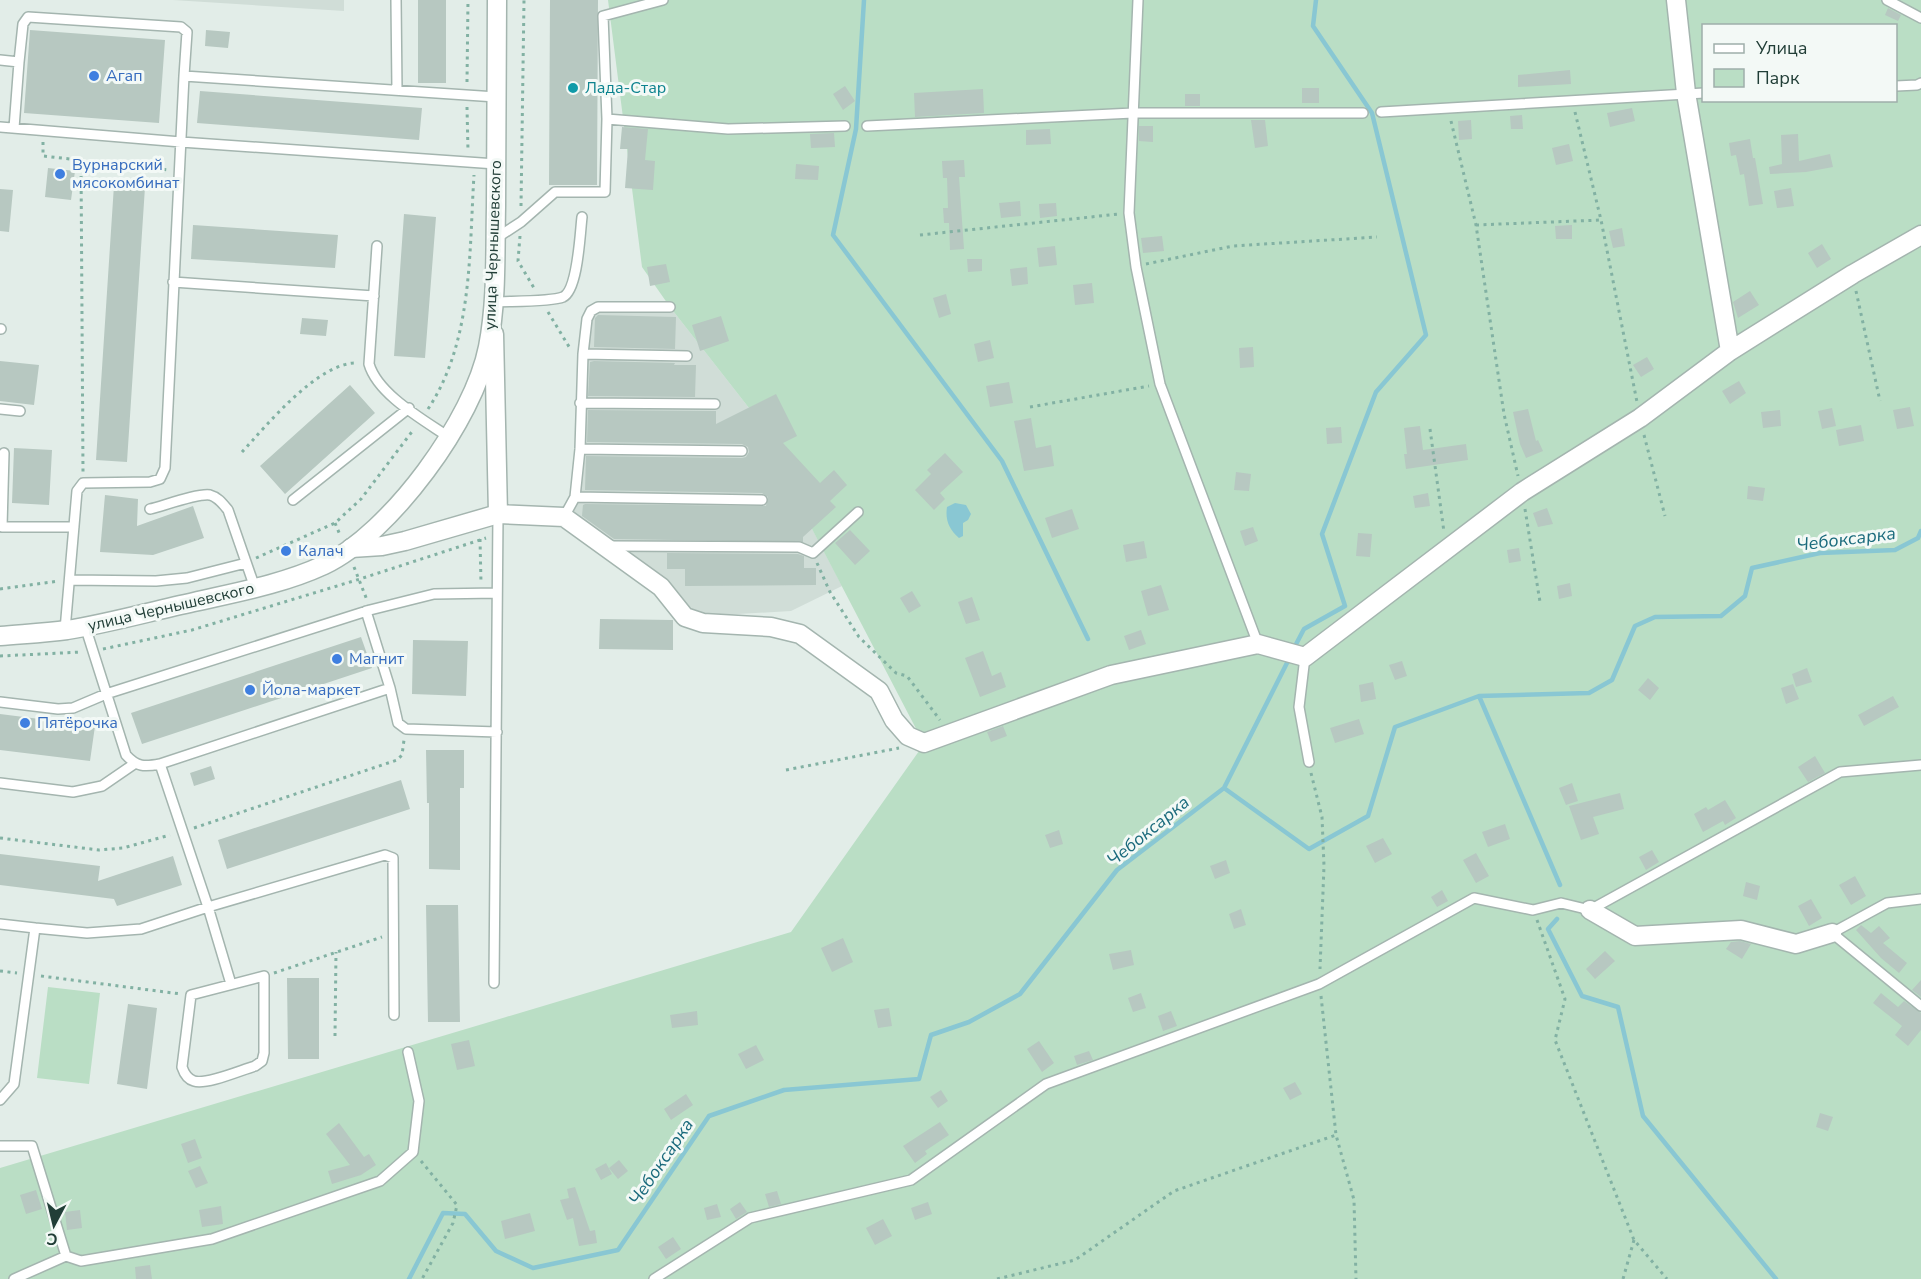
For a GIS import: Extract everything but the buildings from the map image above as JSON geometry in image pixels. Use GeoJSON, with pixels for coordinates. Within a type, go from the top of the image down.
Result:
{"type":"FeatureCollection","features":[{"type":"Feature","properties":{"kind":"street","name":"улица Чернышевского"},"geometry":{"type":"LineString","coordinates":[[0,636],[85,627],[255,588],[325,564],[348,550],[382,520],[417,481],[450,438],[466,408],[479,377],[487,348],[493,306],[495,239],[496,0]]}},
{"type":"Feature","properties":{"kind":"street"},"geometry":{"type":"LineString","coordinates":[[1676,0],[1695,93],[1730,351]]}},
{"type":"Feature","properties":{"kind":"street"},"geometry":{"type":"LineString","coordinates":[[348,550],[405,541],[498,514],[564,517],[661,587],[685,617],[703,623],[771,627],[800,634],[879,691],[894,720],[908,736],[924,743],[1111,675],[1258,644],[1305,657],[1522,492],[1640,418],[1730,351],[1853,274],[1921,235]]}},
{"type":"Feature","properties":{"kind":"street"},"geometry":{"type":"LineString","coordinates":[[493,306],[498,514]]}},
{"type":"Feature","properties":{"kind":"street"},"geometry":{"type":"LineString","coordinates":[[1590,910],[1635,936],[1741,930],[1796,944],[1832,933]]}},
{"type":"Feature","properties":{"kind":"lane"},"geometry":{"type":"LineString","coordinates":[[396,0],[397,90]]}},
{"type":"Feature","properties":{"kind":"lane"},"geometry":{"type":"LineString","coordinates":[[495,239],[521,222],[555,192],[605,192],[607,119],[603,16],[663,0]]}},
{"type":"Feature","properties":{"kind":"lane"},"geometry":{"type":"LineString","coordinates":[[1138,0],[1129,213],[1136,267],[1160,384],[1258,644]]}},
{"type":"Feature","properties":{"kind":"lane"},"geometry":{"type":"LineString","coordinates":[[1887,0],[1921,18]]}},
{"type":"Feature","properties":{"kind":"lane"},"geometry":{"type":"LineString","coordinates":[[14,128],[22,24],[28,17],[181,27],[187,32],[165,468],[159,478],[150,482],[83,483],[77,491],[65,630]]}},
{"type":"Feature","properties":{"kind":"lane"},"geometry":{"type":"LineString","coordinates":[[0,60],[19,62]]}},
{"type":"Feature","properties":{"kind":"lane"},"geometry":{"type":"LineString","coordinates":[[184,76],[496,97]]}},
{"type":"Feature","properties":{"kind":"lane"},"geometry":{"type":"LineString","coordinates":[[1897,86],[1921,83]]}},
{"type":"Feature","properties":{"kind":"lane"},"geometry":{"type":"LineString","coordinates":[[1381,112],[1695,93]]}},
{"type":"Feature","properties":{"kind":"lane"},"geometry":{"type":"LineString","coordinates":[[867,126],[1133,113],[1363,113]]}},
{"type":"Feature","properties":{"kind":"lane"},"geometry":{"type":"LineString","coordinates":[[607,119],[728,129],[845,126]]}},
{"type":"Feature","properties":{"kind":"lane"},"geometry":{"type":"LineString","coordinates":[[0,127],[496,164]]}},
{"type":"Feature","properties":{"kind":"lane"},"geometry":{"type":"LineString","coordinates":[[493,306],[563,297],[569,292],[575,279],[582,217]]}},
{"type":"Feature","properties":{"kind":"lane"},"geometry":{"type":"LineString","coordinates":[[377,246],[369,364],[372,375],[382,387],[450,438]]}},
{"type":"Feature","properties":{"kind":"lane"},"geometry":{"type":"LineString","coordinates":[[173,282],[374,296]]}},
{"type":"Feature","properties":{"kind":"lane"},"geometry":{"type":"LineString","coordinates":[[564,517],[575,497],[580,449],[583,354],[587,319],[591,311],[598,307],[670,307]]}},
{"type":"Feature","properties":{"kind":"lane"},"geometry":{"type":"LineString","coordinates":[[583,354],[687,356]]}},
{"type":"Feature","properties":{"kind":"lane"},"geometry":{"type":"LineString","coordinates":[[580,403],[715,404]]}},
{"type":"Feature","properties":{"kind":"lane"},"geometry":{"type":"LineString","coordinates":[[293,500],[409,408]]}},
{"type":"Feature","properties":{"kind":"lane"},"geometry":{"type":"LineString","coordinates":[[0,409],[20,411]]}},
{"type":"Feature","properties":{"kind":"lane"},"geometry":{"type":"LineString","coordinates":[[580,449],[741,451]]}},
{"type":"Feature","properties":{"kind":"lane"},"geometry":{"type":"LineString","coordinates":[[4,453],[1,527],[74,527]]}},
{"type":"Feature","properties":{"kind":"lane"},"geometry":{"type":"LineString","coordinates":[[150,509],[200,496],[210,495],[220,500],[228,510],[255,588]]}},
{"type":"Feature","properties":{"kind":"lane"},"geometry":{"type":"LineString","coordinates":[[575,497],[762,500]]}},
{"type":"Feature","properties":{"kind":"lane"},"geometry":{"type":"LineString","coordinates":[[603,546],[799,547],[813,553],[858,512]]}},
{"type":"Feature","properties":{"kind":"lane"},"geometry":{"type":"LineString","coordinates":[[494,983],[498,514]]}},
{"type":"Feature","properties":{"kind":"lane"},"geometry":{"type":"LineString","coordinates":[[69,580],[156,581],[187,578],[246,563]]}},
{"type":"Feature","properties":{"kind":"lane"},"geometry":{"type":"LineString","coordinates":[[0,702],[58,709],[73,708],[106,694],[368,611],[434,594],[497,594]]}},
{"type":"Feature","properties":{"kind":"lane"},"geometry":{"type":"LineString","coordinates":[[368,611],[398,723],[406,729],[497,732]]}},
{"type":"Feature","properties":{"kind":"lane"},"geometry":{"type":"LineString","coordinates":[[85,627],[126,755],[134,764],[144,767],[160,764],[390,688]]}},
{"type":"Feature","properties":{"kind":"lane"},"geometry":{"type":"LineString","coordinates":[[1305,657],[1299,707],[1309,762]]}},
{"type":"Feature","properties":{"kind":"lane"},"geometry":{"type":"LineString","coordinates":[[0,783],[74,792],[102,786],[134,764]]}},
{"type":"Feature","properties":{"kind":"lane"},"geometry":{"type":"LineString","coordinates":[[160,764],[231,984]]}},
{"type":"Feature","properties":{"kind":"lane"},"geometry":{"type":"LineString","coordinates":[[654,1279],[750,1218],[910,1180],[1046,1084],[1319,984],[1474,898],[1533,910],[1561,903],[1590,910],[1840,772],[1921,765]]}},
{"type":"Feature","properties":{"kind":"lane"},"geometry":{"type":"LineString","coordinates":[[0,924],[87,933],[141,929],[385,855],[393,858],[394,1015]]}},
{"type":"Feature","properties":{"kind":"lane"},"geometry":{"type":"LineString","coordinates":[[1921,899],[1887,903],[1832,933],[1921,1006]]}},
{"type":"Feature","properties":{"kind":"lane"},"geometry":{"type":"LineString","coordinates":[[0,1100],[14,1084],[34,928]]}},
{"type":"Feature","properties":{"kind":"lane"},"geometry":{"type":"LineString","coordinates":[[264,976],[262,1061],[255,1066],[204,1082],[193,1081],[184,1075],[182,1067],[191,995],[264,976]]}},
{"type":"Feature","properties":{"kind":"lane"},"geometry":{"type":"LineString","coordinates":[[14,1279],[66,1256],[81,1261],[212,1239],[381,1180],[413,1152],[419,1101],[408,1052]]}},
{"type":"Feature","properties":{"kind":"lane"},"geometry":{"type":"LineString","coordinates":[[0,1146],[32,1146],[66,1256]]}},
{"type":"Feature","properties":{"kind":"path"},"geometry":{"type":"LineString","coordinates":[[246,563],[335,523],[361,499],[441,390],[456,348],[464,308],[474,175],[466,148],[468,0]]}},
{"type":"Feature","properties":{"kind":"path"},"geometry":{"type":"LineString","coordinates":[[524,0],[521,222],[518,261],[572,351],[583,354]]}},
{"type":"Feature","properties":{"kind":"path"},"geometry":{"type":"LineString","coordinates":[[1573,101],[1601,220],[1640,418],[1665,516]]}},
{"type":"Feature","properties":{"kind":"path"},"geometry":{"type":"LineString","coordinates":[[1449,109],[1476,225],[1504,414],[1522,492],[1540,602]]}},
{"type":"Feature","properties":{"kind":"path"},"geometry":{"type":"LineString","coordinates":[[44,131],[43,156],[180,171]]}},
{"type":"Feature","properties":{"kind":"path"},"geometry":{"type":"LineString","coordinates":[[81,161],[83,483]]}},
{"type":"Feature","properties":{"kind":"path"},"geometry":{"type":"LineString","coordinates":[[920,235],[1129,213]]}},
{"type":"Feature","properties":{"kind":"path"},"geometry":{"type":"LineString","coordinates":[[1476,225],[1601,220]]}},
{"type":"Feature","properties":{"kind":"path"},"geometry":{"type":"LineString","coordinates":[[1136,267],[1233,246],[1377,237]]}},
{"type":"Feature","properties":{"kind":"path"},"geometry":{"type":"LineString","coordinates":[[1853,274],[1880,401]]}},
{"type":"Feature","properties":{"kind":"path"},"geometry":{"type":"LineString","coordinates":[[242,452],[284,406],[320,376],[339,366],[352,363],[369,364]]}},
{"type":"Feature","properties":{"kind":"path"},"geometry":{"type":"LineString","coordinates":[[1030,407],[1160,384]]}},
{"type":"Feature","properties":{"kind":"path"},"geometry":{"type":"LineString","coordinates":[[1430,429],[1447,549]]}},
{"type":"Feature","properties":{"kind":"path"},"geometry":{"type":"LineString","coordinates":[[335,523],[348,550],[368,611]]}},
{"type":"Feature","properties":{"kind":"path"},"geometry":{"type":"LineString","coordinates":[[813,553],[830,592],[859,637],[896,673],[908,676],[950,734]]}},
{"type":"Feature","properties":{"kind":"path"},"geometry":{"type":"LineString","coordinates":[[0,589],[69,580]]}},
{"type":"Feature","properties":{"kind":"path"},"geometry":{"type":"LineString","coordinates":[[0,838],[99,850],[123,848],[183,832],[396,760],[402,755],[406,729]]}},
{"type":"Feature","properties":{"kind":"path"},"geometry":{"type":"LineString","coordinates":[[786,770],[924,743]]}},
{"type":"Feature","properties":{"kind":"path"},"geometry":{"type":"LineString","coordinates":[[1309,762],[1322,817],[1324,866],[1319,984],[1336,1135],[1354,1200],[1356,1279]]}},
{"type":"Feature","properties":{"kind":"path"},"geometry":{"type":"LineString","coordinates":[[1533,910],[1565,999],[1556,1040],[1634,1240],[1667,1279]]}},
{"type":"Feature","properties":{"kind":"path"},"geometry":{"type":"LineString","coordinates":[[264,976],[395,933]]}},
{"type":"Feature","properties":{"kind":"path"},"geometry":{"type":"LineString","coordinates":[[335,1036],[336,952]]}},
{"type":"Feature","properties":{"kind":"path"},"geometry":{"type":"LineString","coordinates":[[0,971],[191,995]]}},
{"type":"Feature","properties":{"kind":"path"},"geometry":{"type":"LineString","coordinates":[[997,1279],[1075,1260],[1174,1191],[1336,1135]]}},
{"type":"Feature","properties":{"kind":"path"},"geometry":{"type":"LineString","coordinates":[[413,1152],[457,1205],[453,1223],[422,1279]]}},
{"type":"Feature","properties":{"kind":"path"},"geometry":{"type":"LineString","coordinates":[[1623,1279],[1634,1240]]}},
{"type":"Feature","properties":{"kind":"shaded area"},"geometry":{"type":"Polygon","coordinates":[[[173,0],[344,0],[344,11],[173,0]]]}},
{"type":"Feature","properties":{"kind":"shaded area"},"geometry":{"type":"Polygon","coordinates":[[[670,307],[749,408],[842,586],[791,611],[685,617],[564,517],[575,497],[591,311],[670,307]]]}},
{"type":"Feature","properties":{"kind":"green space"},"geometry":{"type":"Polygon","coordinates":[[[608,0],[1921,0],[1921,1279],[0,1279],[0,1168],[791,932],[924,744],[749,408],[670,307],[642,267],[608,0]]]}},
{"type":"Feature","properties":{"kind":"green space"},"geometry":{"type":"Polygon","coordinates":[[[48,987],[100,993],[89,1084],[37,1078],[48,987]]]}},
{"type":"Feature","properties":{"kind":"water"},"geometry":{"type":"Polygon","coordinates":[[[955,503],[966,505],[971,514],[963,523],[963,536],[959,538],[950,528],[947,520],[947,507],[955,503]]]}},
{"type":"Feature","properties":{"kind":"waterway"},"geometry":{"type":"LineString","coordinates":[[864,0],[856,129],[833,235],[1002,461],[1088,639]]}},
{"type":"Feature","properties":{"kind":"waterway"},"geometry":{"type":"LineString","coordinates":[[1293,650],[1304,629],[1345,606],[1322,534],[1376,392],[1426,335],[1372,113],[1313,26],[1316,0]]}},
{"type":"Feature","properties":{"kind":"waterway","name":"Чебоксарка"},"geometry":{"type":"LineString","coordinates":[[409,1279],[443,1213],[465,1214],[496,1251],[533,1268],[618,1250],[709,1116],[784,1090],[919,1079],[931,1035],[969,1022],[1020,994],[1117,870],[1224,788],[1309,849],[1368,816],[1395,727],[1479,696],[1589,693],[1612,680],[1635,626],[1655,617],[1721,616],[1745,596],[1752,568],[1820,553],[1895,550],[1918,538],[1921,531]]}},
{"type":"Feature","properties":{"kind":"waterway"},"geometry":{"type":"LineString","coordinates":[[1224,788],[1290,657]]}},
{"type":"Feature","properties":{"kind":"waterway"},"geometry":{"type":"LineString","coordinates":[[1479,696],[1560,885]]}},
{"type":"Feature","properties":{"kind":"waterway"},"geometry":{"type":"LineString","coordinates":[[1557,919],[1548,929],[1582,996],[1618,1007],[1643,1116],[1776,1279]]}},
{"type":"Feature","properties":{"kind":"place","name":"Агап"},"geometry":{"type":"Point","coordinates":[94,76]}},
{"type":"Feature","properties":{"kind":"place","name":"Лада-Стар"},"geometry":{"type":"Point","coordinates":[573,88]}},
{"type":"Feature","properties":{"kind":"place","name":"Вурнарский мясокомбинат"},"geometry":{"type":"Point","coordinates":[60,174]}},
{"type":"Feature","properties":{"kind":"place","name":"Калач"},"geometry":{"type":"Point","coordinates":[286,551]}},
{"type":"Feature","properties":{"kind":"place","name":"Магнит"},"geometry":{"type":"Point","coordinates":[337,659]}},
{"type":"Feature","properties":{"kind":"place","name":"Йола-маркет"},"geometry":{"type":"Point","coordinates":[250,690]}},
{"type":"Feature","properties":{"kind":"place","name":"Пятёрочка"},"geometry":{"type":"Point","coordinates":[25,723]}}]}
